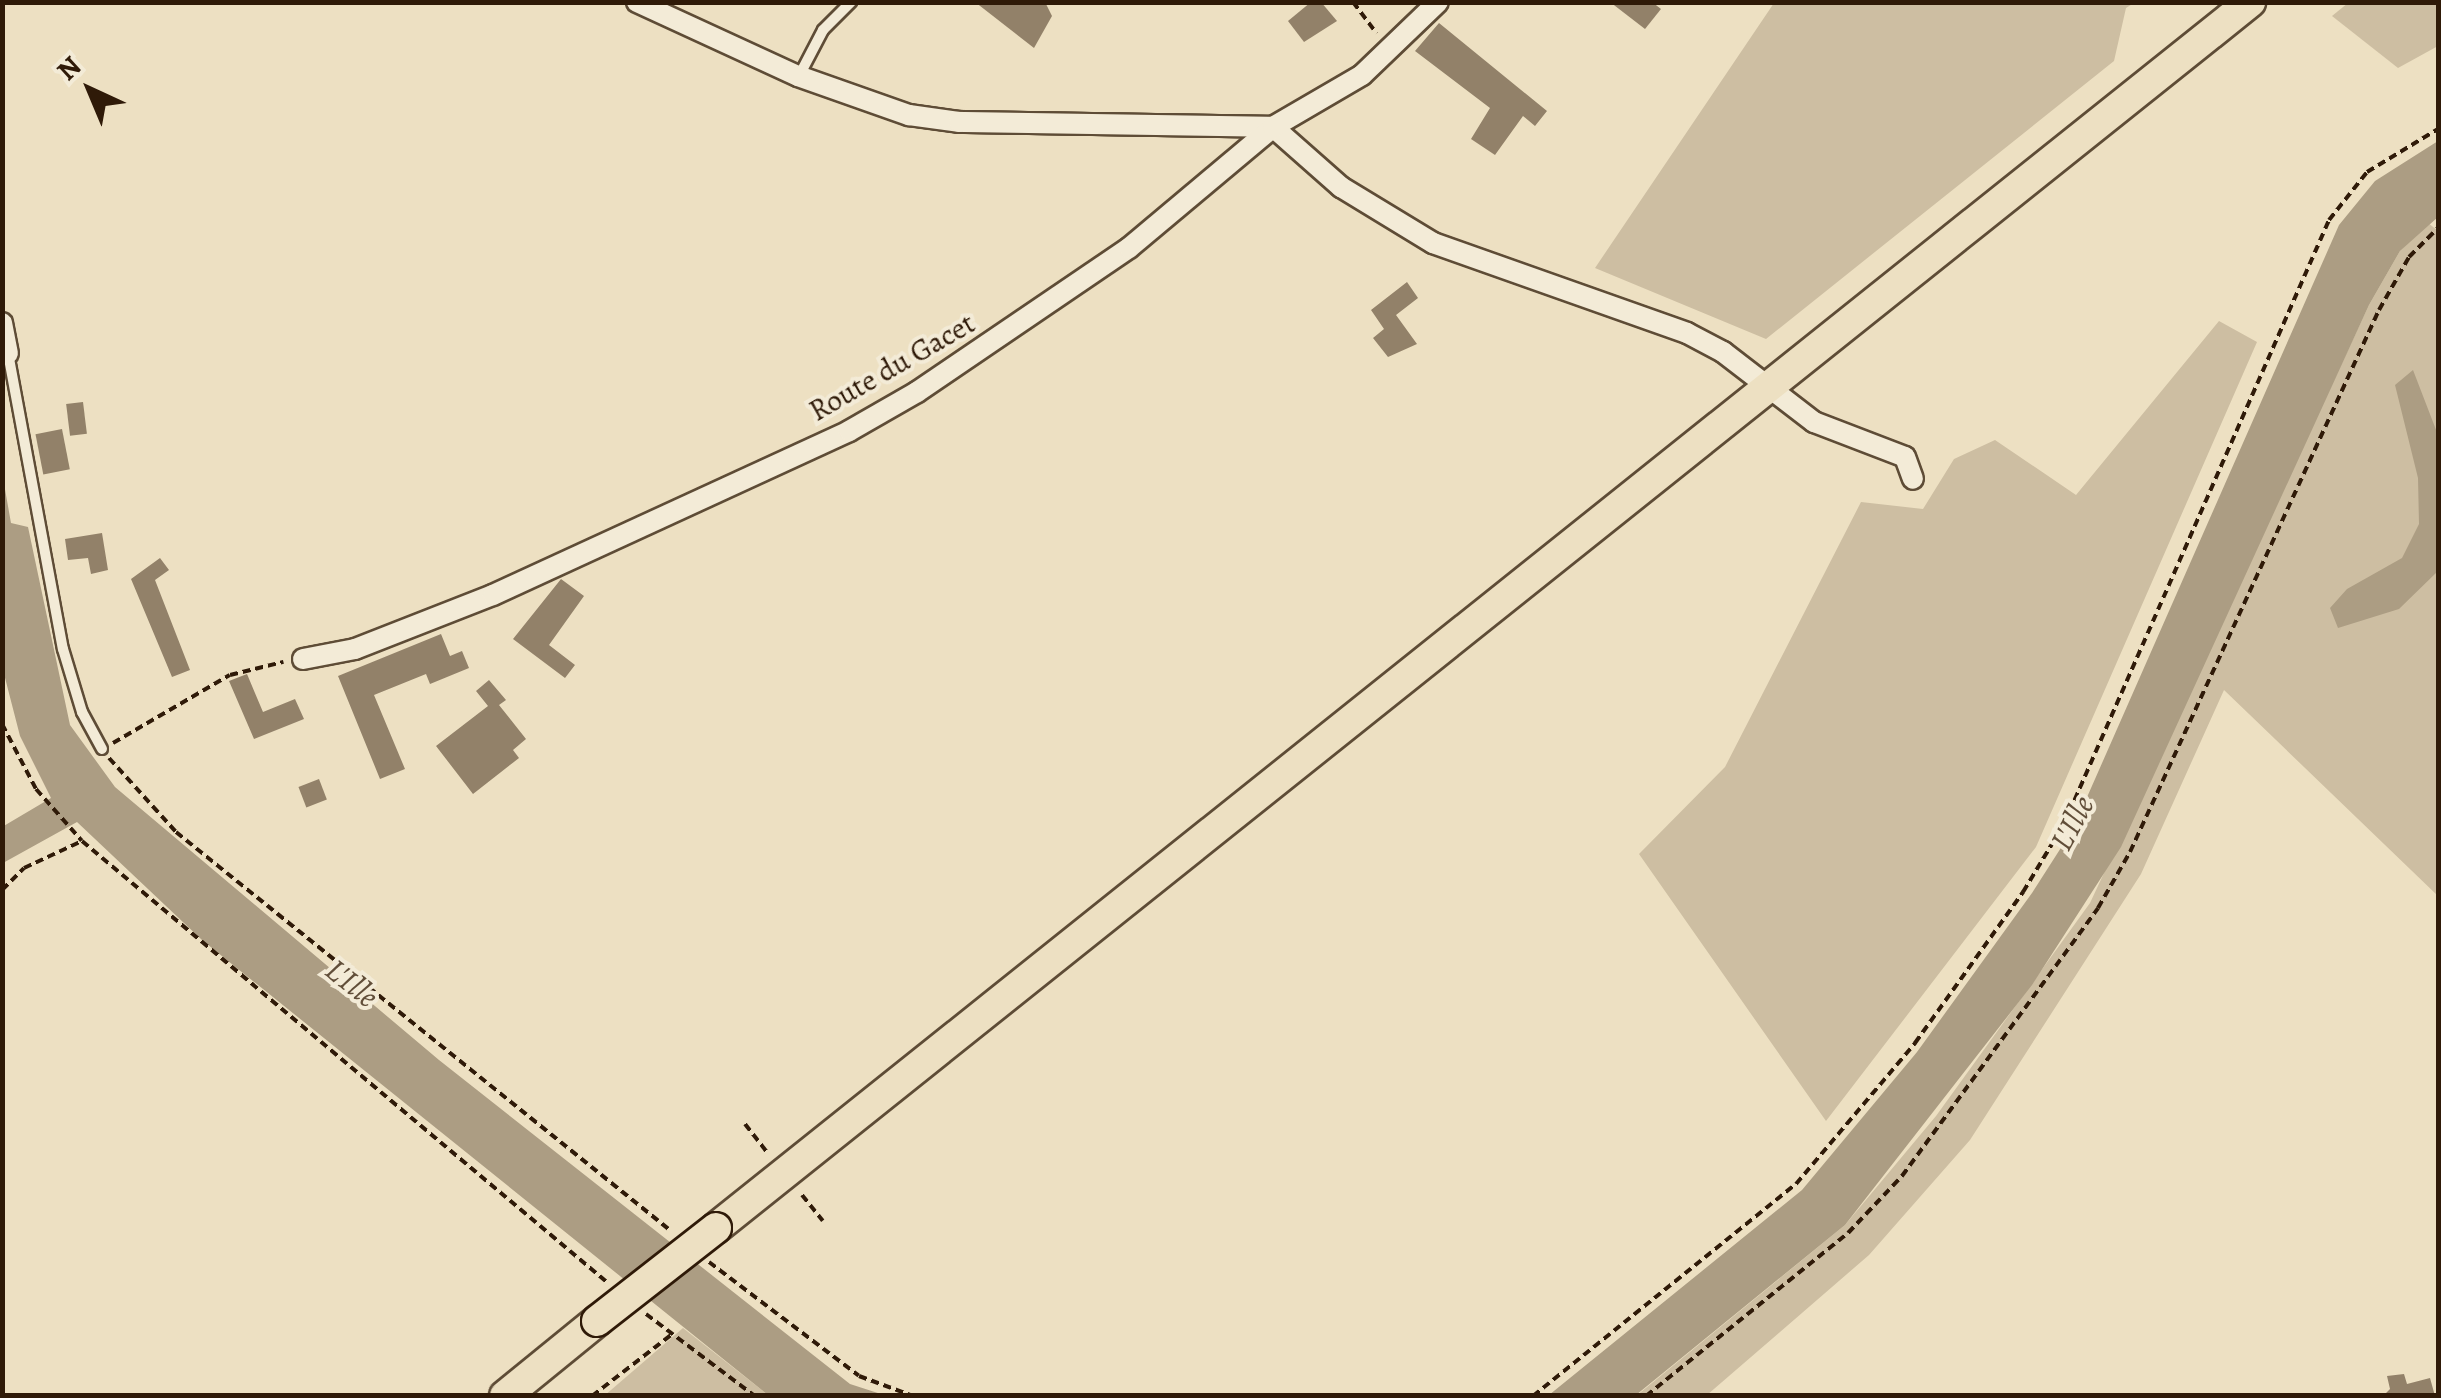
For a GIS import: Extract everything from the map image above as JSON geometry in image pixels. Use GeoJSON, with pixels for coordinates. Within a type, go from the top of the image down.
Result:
{"type":"FeatureCollection","features":[{"type":"Feature","properties":{"kind":"main road"},"geometry":{"type":"LineString","coordinates":[[504,1396],[2250,2]]}},
{"type":"Feature","properties":{"kind":"street"},"geometry":{"type":"LineString","coordinates":[[638,2],[858,101],[959,122],[1273,127],[1342,187],[1433,243],[1687,334],[1814,422],[1905,457],[1913,478]]}},
{"type":"Feature","properties":{"kind":"street","name":"Route du Gacet"},"geometry":{"type":"LineString","coordinates":[[303,660],[355,649],[431,621],[849,431],[1033,318],[1129,248],[1273,127],[1391,52],[1438,2]]}},
{"type":"Feature","properties":{"kind":"street"},"geometry":{"type":"LineString","coordinates":[[2,323],[8,353]]}},
{"type":"Feature","properties":{"kind":"lane"},"geometry":{"type":"LineString","coordinates":[[798,76],[823,30],[851,2]]}},
{"type":"Feature","properties":{"kind":"lane"},"geometry":{"type":"LineString","coordinates":[[8,353],[63,648],[82,712],[102,749]]}},
{"type":"Feature","properties":{"kind":"path"},"geometry":{"type":"LineString","coordinates":[[1353,2],[1391,52]]}},
{"type":"Feature","properties":{"kind":"path"},"geometry":{"type":"LineString","coordinates":[[1533,1396],[1796,1184],[1915,1043],[2023,892],[2064,824],[2329,220],[2368,172],[2438,129]]}},
{"type":"Feature","properties":{"kind":"path"},"geometry":{"type":"LineString","coordinates":[[1646,1396],[1848,1233],[1902,1176],[2098,908],[2130,852],[2378,310],[2409,257],[2438,228]]}},
{"type":"Feature","properties":{"kind":"path"},"geometry":{"type":"LineString","coordinates":[[303,660],[230,675],[102,749],[176,832],[681,1239]]}},
{"type":"Feature","properties":{"kind":"path"},"geometry":{"type":"LineString","coordinates":[[2,724],[36,789],[82,842],[612,1286]]}},
{"type":"Feature","properties":{"kind":"path"},"geometry":{"type":"LineString","coordinates":[[2,890],[24,868],[82,842]]}},
{"type":"Feature","properties":{"kind":"path"},"geometry":{"type":"LineString","coordinates":[[745,1124],[768,1153]]}},
{"type":"Feature","properties":{"kind":"path"},"geometry":{"type":"LineString","coordinates":[[802,1195],[823,1221]]}},
{"type":"Feature","properties":{"kind":"path"},"geometry":{"type":"LineString","coordinates":[[696,1252],[845,1367],[913,1396]]}},
{"type":"Feature","properties":{"kind":"path"},"geometry":{"type":"LineString","coordinates":[[641,1310],[754,1396]]}},
{"type":"Feature","properties":{"kind":"path"},"geometry":{"type":"LineString","coordinates":[[592,1396],[671,1335]]}},
{"type":"Feature","properties":{"kind":"shaded area"},"geometry":{"type":"Polygon","coordinates":[[[1774,2],[2134,3],[2126,8],[2114,61],[1766,339],[1595,268],[1774,2]]]}},
{"type":"Feature","properties":{"kind":"shaded area"},"geometry":{"type":"Polygon","coordinates":[[[2348,3],[2438,3],[2438,46],[2398,68],[2332,16],[2348,3]]]}},
{"type":"Feature","properties":{"kind":"shaded area"},"geometry":{"type":"Polygon","coordinates":[[[2438,141],[2438,217],[2400,251],[2369,305],[2121,847],[2032,985],[1845,1225],[1636,1395],[1549,1395],[1802,1190],[1917,1052],[2032,893],[2073,829],[2339,225],[2375,181],[2438,141]]]}},
{"type":"Feature","properties":{"kind":"shaded area"},"geometry":{"type":"Polygon","coordinates":[[[2427,222],[2438,231],[2438,896],[2224,690],[2141,874],[1970,1140],[1869,1255],[1707,1395],[1636,1396],[1845,1225],[1936,1116],[2090,903],[2369,305],[2400,251],[2427,222]]]}},
{"type":"Feature","properties":{"kind":"shaded area"},"geometry":{"type":"Polygon","coordinates":[[[2219,321],[2257,342],[2036,847],[1826,1121],[1639,854],[1725,767],[1861,502],[1923,509],[1954,459],[1995,440],[2076,495],[2219,321]]]}},
{"type":"Feature","properties":{"kind":"shaded area"},"geometry":{"type":"Polygon","coordinates":[[[2413,370],[2438,435],[2438,571],[2399,609],[2338,628],[2330,608],[2347,589],[2402,558],[2419,524],[2418,478],[2395,385],[2413,370]]]}},
{"type":"Feature","properties":{"kind":"shaded area"},"geometry":{"type":"Polygon","coordinates":[[[3,478],[11,523],[28,527],[70,725],[115,787],[439,1060],[850,1384],[884,1395],[768,1395],[202,940],[77,822],[3,863],[2,827],[51,798],[20,736],[3,670],[3,478]]]}},
{"type":"Feature","properties":{"kind":"shaded area"},"geometry":{"type":"Polygon","coordinates":[[[683,1328],[768,1395],[604,1396],[683,1328]]]}},
{"type":"Feature","properties":{"kind":"building"},"geometry":{"type":"Polygon","coordinates":[[[975,2],[1045,2],[1052,16],[1034,48],[975,2]]]}},
{"type":"Feature","properties":{"kind":"building"},"geometry":{"type":"Polygon","coordinates":[[[1311,2],[1321,2],[1337,21],[1304,42],[1288,21],[1311,2]]]}},
{"type":"Feature","properties":{"kind":"building"},"geometry":{"type":"Polygon","coordinates":[[[1610,2],[1652,2],[1661,9],[1645,29],[1610,2]]]}},
{"type":"Feature","properties":{"kind":"building"},"geometry":{"type":"Polygon","coordinates":[[[1439,23],[1547,111],[1535,126],[1523,116],[1495,155],[1471,139],[1490,108],[1415,51],[1439,23]]]}},
{"type":"Feature","properties":{"kind":"building"},"geometry":{"type":"Polygon","coordinates":[[[1407,282],[1418,298],[1396,315],[1417,344],[1388,357],[1373,338],[1384,329],[1371,310],[1407,282]]]}},
{"type":"Feature","properties":{"kind":"building"},"geometry":{"type":"Polygon","coordinates":[[[83,402],[87,434],[70,436],[66,404],[83,402]]]}},
{"type":"Feature","properties":{"kind":"building"},"geometry":{"type":"Polygon","coordinates":[[[62,429],[70,469],[43,474],[35,434],[62,429]]]}},
{"type":"Feature","properties":{"kind":"building"},"geometry":{"type":"Polygon","coordinates":[[[102,533],[108,570],[91,574],[88,558],[68,560],[65,539],[102,533]]]}},
{"type":"Feature","properties":{"kind":"building"},"geometry":{"type":"Polygon","coordinates":[[[160,558],[169,570],[155,580],[190,670],[172,677],[131,579],[160,558]]]}},
{"type":"Feature","properties":{"kind":"building"},"geometry":{"type":"Polygon","coordinates":[[[561,579],[584,596],[549,645],[575,665],[565,678],[513,639],[561,579]]]}},
{"type":"Feature","properties":{"kind":"building"},"geometry":{"type":"Polygon","coordinates":[[[441,634],[450,656],[462,651],[469,668],[430,684],[426,674],[374,695],[405,769],[380,779],[338,676],[441,634]]]}},
{"type":"Feature","properties":{"kind":"building"},"geometry":{"type":"Polygon","coordinates":[[[247,674],[263,712],[295,699],[304,719],[254,739],[229,681],[247,674]]]}},
{"type":"Feature","properties":{"kind":"building"},"geometry":{"type":"Polygon","coordinates":[[[489,680],[506,700],[499,705],[526,739],[513,750],[519,758],[473,794],[436,746],[488,706],[476,691],[489,680]]]}},
{"type":"Feature","properties":{"kind":"building"},"geometry":{"type":"Polygon","coordinates":[[[319,779],[327,800],[306,807],[298,787],[319,779]]]}},
{"type":"Feature","properties":{"kind":"building"},"geometry":{"type":"Polygon","coordinates":[[[2404,1374],[2407,1384],[2430,1378],[2435,1396],[2383,1396],[2390,1389],[2387,1376],[2404,1374]]]}},
{"type":"Feature","properties":{"kind":"water label","name":"L'Ille"},"geometry":{"type":"Point","coordinates":[2072,823]}},
{"type":"Feature","properties":{"kind":"water label","name":"L'Ille"},"geometry":{"type":"Point","coordinates":[352,983]}}]}
